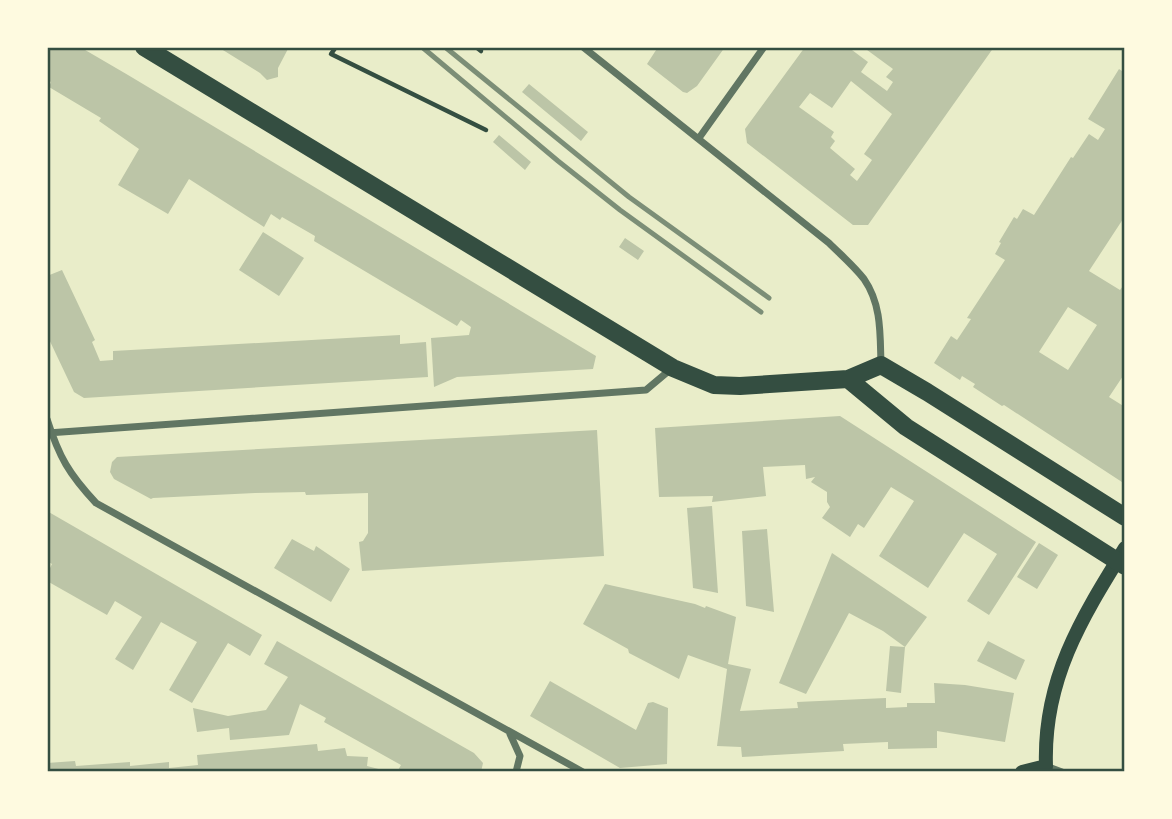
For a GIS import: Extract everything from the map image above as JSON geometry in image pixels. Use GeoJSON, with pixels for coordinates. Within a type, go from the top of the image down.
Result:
{"type":"FeatureCollection","features":[{"type":"Feature","properties":{"kind":"main road"},"geometry":{"type":"LineString","coordinates":[[144,47],[673,368],[714,385],[740,386],[848,379],[881,365],[1125,517]]}},
{"type":"Feature","properties":{"kind":"main road"},"geometry":{"type":"LineString","coordinates":[[848,379],[906,426],[1122,558],[1073,636],[1053,694],[1045,736],[1046,766],[1022,772]]}},
{"type":"Feature","properties":{"kind":"street"},"geometry":{"type":"LineString","coordinates":[[583,47],[830,243],[864,279],[880,317],[881,365]]}},
{"type":"Feature","properties":{"kind":"street"},"geometry":{"type":"LineString","coordinates":[[699,138],[764,47]]}},
{"type":"Feature","properties":{"kind":"street"},"geometry":{"type":"LineString","coordinates":[[49,433],[646,390],[673,368]]}},
{"type":"Feature","properties":{"kind":"street"},"geometry":{"type":"LineString","coordinates":[[47,419],[49,433],[74,479],[96,503],[583,772]]}},
{"type":"Feature","properties":{"kind":"street"},"geometry":{"type":"LineString","coordinates":[[510,733],[520,756],[516,772]]}},
{"type":"Feature","properties":{"kind":"street"},"geometry":{"type":"LineString","coordinates":[[1046,766],[1062,772]]}},
{"type":"Feature","properties":{"kind":"path"},"geometry":{"type":"LineString","coordinates":[[336,47],[331,54],[486,130]]}},
{"type":"Feature","properties":{"kind":"building"},"geometry":{"type":"Polygon","coordinates":[[[47,47],[80,47],[128,75],[596,356],[593,369],[457,377],[434,387],[431,338],[469,335],[471,327],[461,320],[457,326],[314,241],[315,236],[282,217],[280,220],[271,214],[264,227],[189,179],[168,214],[118,185],[139,149],[99,121],[101,118],[49,87],[51,82],[47,80],[47,47]]]}},
{"type":"Feature","properties":{"kind":"building"},"geometry":{"type":"Polygon","coordinates":[[[218,47],[289,47],[278,68],[278,77],[267,80],[218,47]]]}},
{"type":"Feature","properties":{"kind":"building"},"geometry":{"type":"Polygon","coordinates":[[[658,47],[725,47],[697,86],[687,93],[647,64],[658,47]]]}},
{"type":"Feature","properties":{"kind":"building"},"geometry":{"type":"Polygon","coordinates":[[[805,47],[848,47],[868,62],[861,72],[887,91],[893,82],[886,77],[893,69],[863,47],[994,47],[868,225],[853,225],[747,143],[745,129],[805,47]],[[851,81],[832,108],[810,93],[799,107],[834,132],[831,137],[835,141],[830,148],[855,169],[850,175],[857,181],[872,160],[864,154],[892,114],[851,81]]]}},
{"type":"Feature","properties":{"kind":"building"},"geometry":{"type":"Polygon","coordinates":[[[1119,69],[1125,73],[1125,216],[1089,271],[1120,290],[1125,283],[1125,373],[1109,397],[1125,407],[1125,484],[973,387],[975,384],[962,376],[960,380],[934,363],[951,336],[957,340],[971,319],[967,318],[1005,260],[995,254],[1014,217],[1017,219],[1023,209],[1034,215],[1089,134],[1098,140],[1105,129],[1088,119],[1119,69]],[[1068,307],[1039,352],[1068,370],[1097,325],[1068,307]]]}},
{"type":"Feature","properties":{"kind":"building"},"geometry":{"type":"Polygon","coordinates":[[[529,84],[588,132],[581,141],[522,92],[529,84]]]}},
{"type":"Feature","properties":{"kind":"building"},"geometry":{"type":"Polygon","coordinates":[[[499,135],[531,162],[525,170],[493,142],[499,135]]]}},
{"type":"Feature","properties":{"kind":"building"},"geometry":{"type":"Polygon","coordinates":[[[263,232],[304,258],[279,296],[239,270],[263,232]]]}},
{"type":"Feature","properties":{"kind":"building"},"geometry":{"type":"Polygon","coordinates":[[[625,238],[644,251],[638,260],[619,247],[625,238]]]}},
{"type":"Feature","properties":{"kind":"building"},"geometry":{"type":"Polygon","coordinates":[[[62,270],[95,340],[92,342],[100,361],[113,360],[113,351],[400,335],[400,344],[426,342],[428,377],[84,398],[74,392],[47,335],[47,276],[62,270]]]}},
{"type":"Feature","properties":{"kind":"building"},"geometry":{"type":"Polygon","coordinates":[[[840,416],[1036,542],[989,615],[967,601],[997,554],[964,533],[928,588],[879,556],[914,501],[891,487],[864,528],[858,524],[850,537],[822,518],[830,507],[827,492],[811,482],[815,477],[806,479],[805,465],[763,467],[766,496],[712,502],[713,496],[659,497],[655,428],[840,416]]]}},
{"type":"Feature","properties":{"kind":"building"},"geometry":{"type":"Polygon","coordinates":[[[597,430],[604,556],[362,571],[359,542],[363,541],[368,533],[368,493],[255,493],[151,499],[114,479],[110,472],[112,462],[117,457],[597,430]]]}},
{"type":"Feature","properties":{"kind":"building"},"geometry":{"type":"Polygon","coordinates":[[[712,506],[718,593],[693,588],[687,508],[712,506]]]}},
{"type":"Feature","properties":{"kind":"building"},"geometry":{"type":"Polygon","coordinates":[[[47,511],[262,635],[250,656],[228,643],[192,703],[169,690],[197,642],[161,622],[133,670],[115,659],[142,617],[115,601],[107,615],[47,581],[52,564],[47,561],[47,511]]]}},
{"type":"Feature","properties":{"kind":"building"},"geometry":{"type":"Polygon","coordinates":[[[767,529],[774,612],[746,606],[742,531],[767,529]]]}},
{"type":"Feature","properties":{"kind":"building"},"geometry":{"type":"Polygon","coordinates":[[[292,539],[314,551],[316,546],[350,569],[331,602],[274,568],[292,539]]]}},
{"type":"Feature","properties":{"kind":"building"},"geometry":{"type":"Polygon","coordinates":[[[1039,543],[1058,555],[1037,589],[1017,577],[1039,543]]]}},
{"type":"Feature","properties":{"kind":"building"},"geometry":{"type":"Polygon","coordinates":[[[832,553],[927,617],[905,647],[883,631],[849,613],[806,694],[779,683],[832,553]]]}},
{"type":"Feature","properties":{"kind":"building"},"geometry":{"type":"Polygon","coordinates":[[[605,584],[705,608],[706,606],[736,617],[728,664],[751,669],[740,711],[798,708],[797,702],[886,698],[886,708],[907,707],[907,703],[935,703],[934,683],[965,685],[1014,693],[1005,742],[937,731],[937,748],[888,749],[888,742],[843,744],[844,751],[742,757],[741,747],[717,746],[727,669],[688,655],[679,679],[629,653],[628,649],[583,624],[605,584]]]}},
{"type":"Feature","properties":{"kind":"building"},"geometry":{"type":"Polygon","coordinates":[[[277,641],[474,753],[483,763],[481,772],[397,772],[401,765],[324,722],[326,718],[300,704],[289,735],[230,740],[229,728],[197,732],[193,708],[228,716],[266,710],[288,677],[264,664],[277,641]]]}},
{"type":"Feature","properties":{"kind":"building"},"geometry":{"type":"Polygon","coordinates":[[[988,641],[1025,660],[1016,680],[977,661],[988,641]]]}},
{"type":"Feature","properties":{"kind":"building"},"geometry":{"type":"Polygon","coordinates":[[[890,646],[905,647],[901,693],[886,691],[890,646]]]}},
{"type":"Feature","properties":{"kind":"building"},"geometry":{"type":"Polygon","coordinates":[[[550,681],[636,730],[648,703],[653,702],[668,708],[667,764],[620,768],[530,716],[550,681]]]}},
{"type":"Feature","properties":{"kind":"building"},"geometry":{"type":"Polygon","coordinates":[[[317,744],[318,751],[345,748],[347,756],[368,757],[367,766],[390,772],[47,772],[47,763],[75,761],[76,766],[130,762],[130,766],[169,762],[169,768],[198,765],[197,755],[317,744]]]}},
{"type":"Feature","properties":{"kind":"railway"},"geometry":{"type":"LineString","coordinates":[[422,47],[620,210],[761,312]]}},
{"type":"Feature","properties":{"kind":"railway"},"geometry":{"type":"LineString","coordinates":[[445,47],[629,197],[769,298]]}}]}
